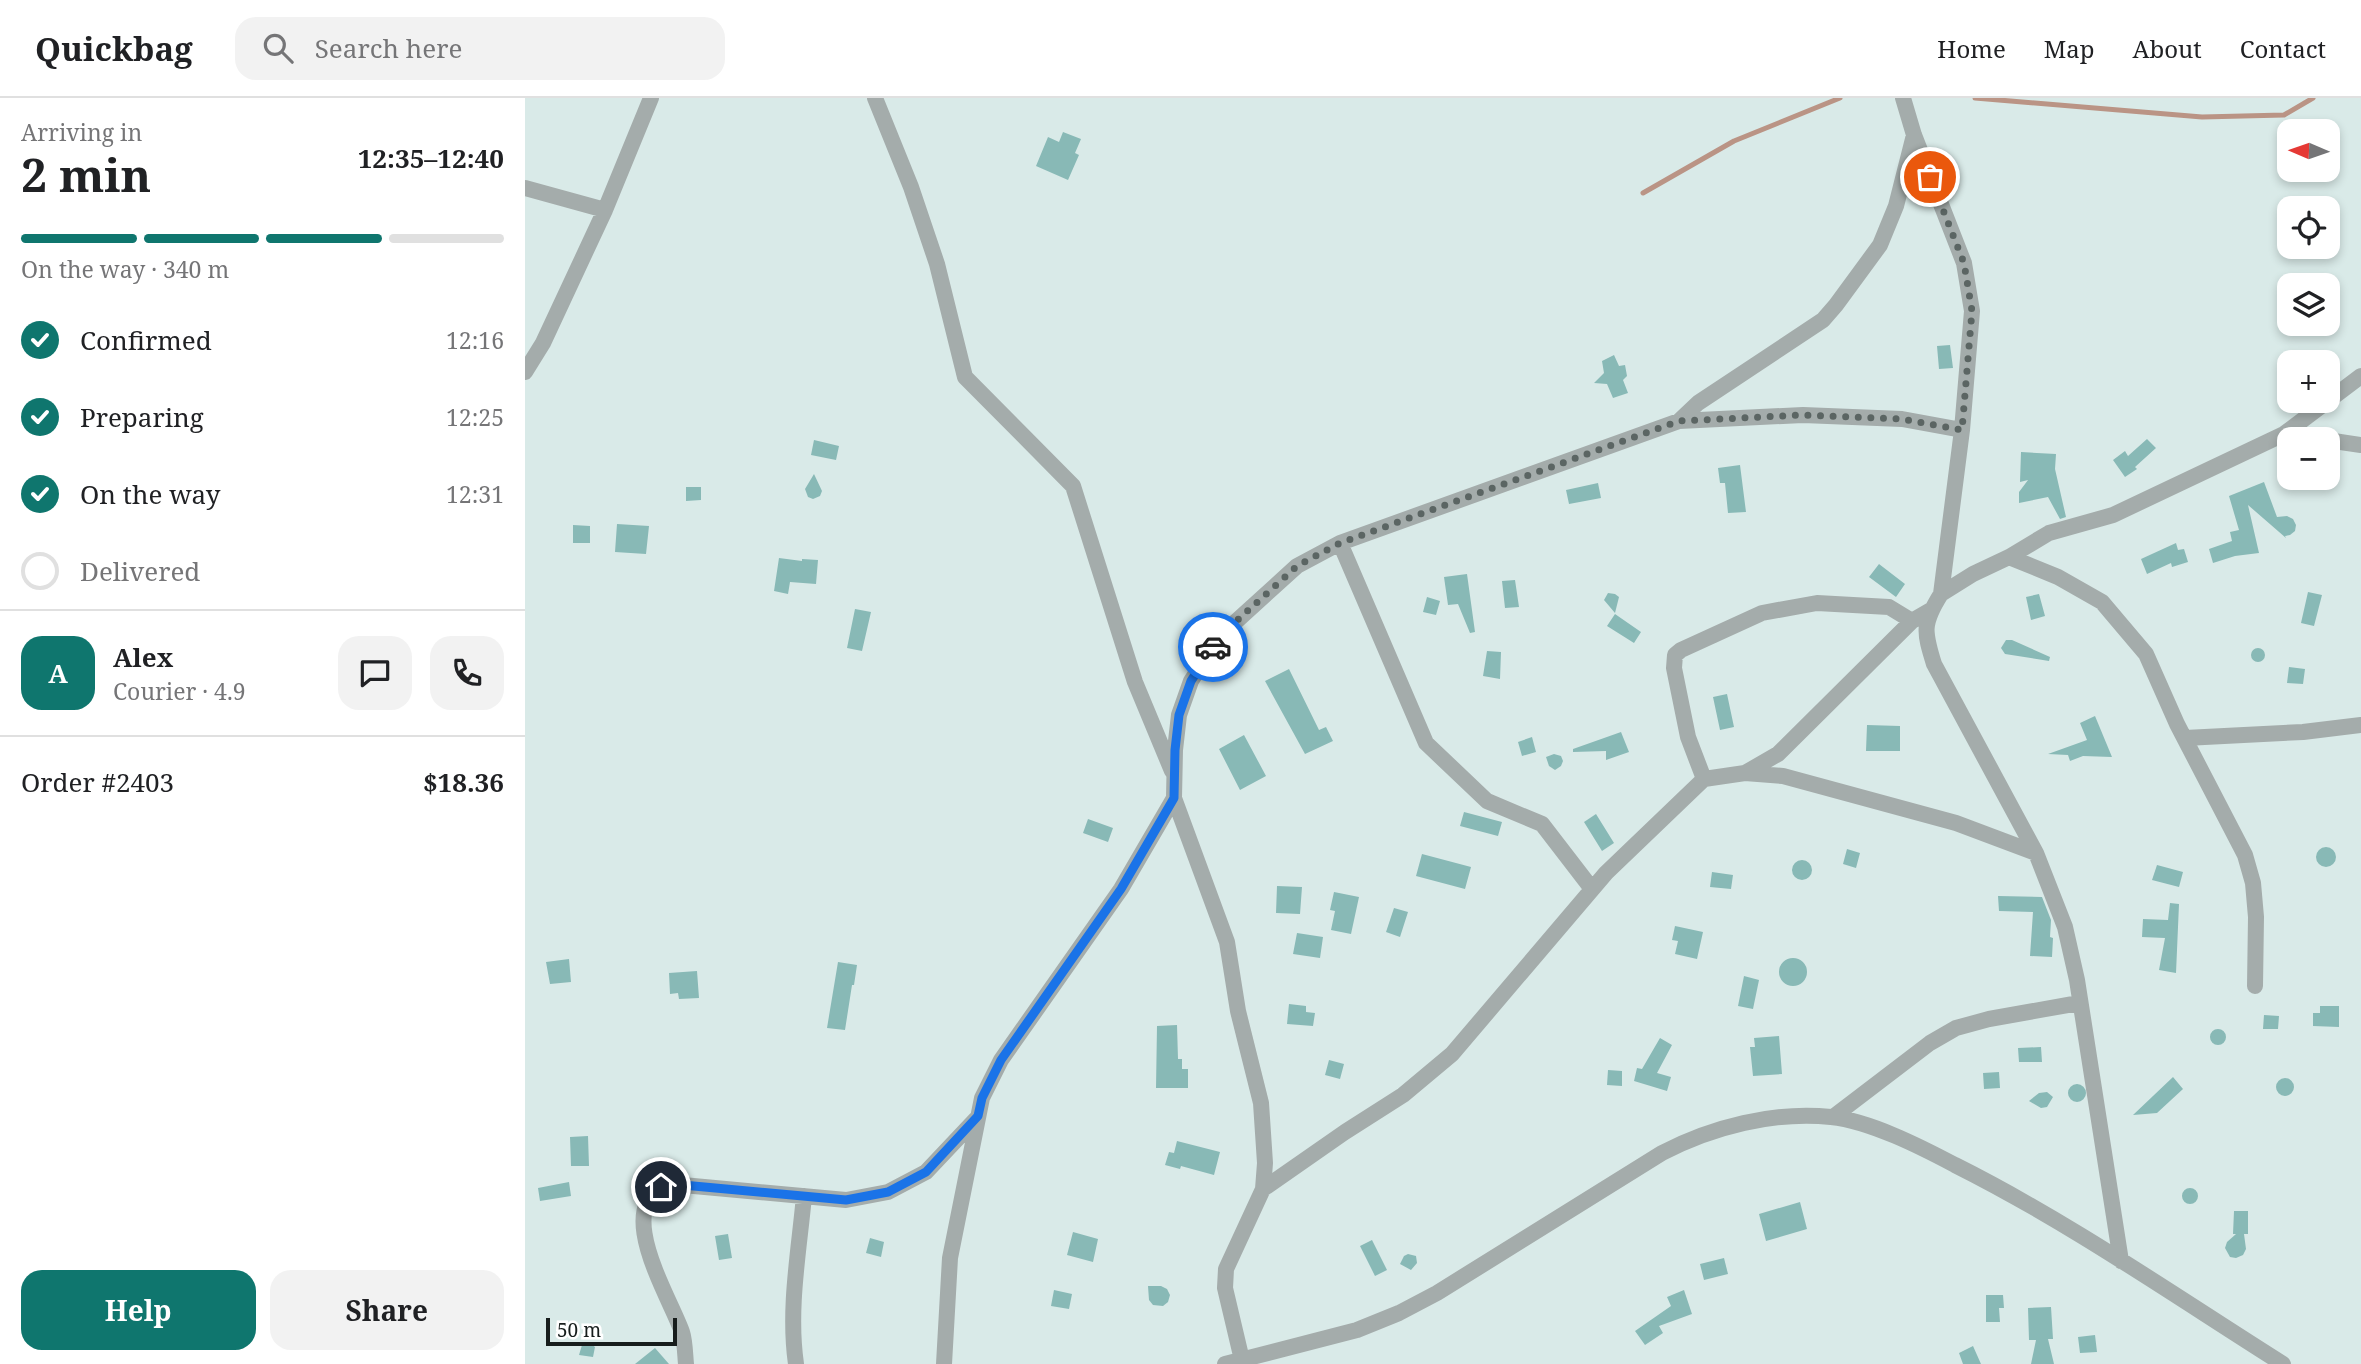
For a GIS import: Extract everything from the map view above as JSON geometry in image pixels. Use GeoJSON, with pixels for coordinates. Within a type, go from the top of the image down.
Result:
{"type":"FeatureCollection","features":[{"type":"Feature","properties":{"kind":"street"},"geometry":{"type":"LineString","coordinates":[[525,372],[543,343],[605,210],[651,98]]}},
{"type":"Feature","properties":{"kind":"street"},"geometry":{"type":"LineString","coordinates":[[875,98],[911,187],[937,264],[965,377],[1073,486],[1135,682],[1174,777]]}},
{"type":"Feature","properties":{"kind":"street"},"geometry":{"type":"LineString","coordinates":[[1903,98],[1913,135],[1964,263],[1972,311],[1962,430],[1941,594],[1931,610],[1925,634],[1934,664],[2036,853],[2065,927],[2077,980],[2121,1261]]}},
{"type":"Feature","properties":{"kind":"street"},"geometry":{"type":"LineString","coordinates":[[1679,421],[1698,403],[1823,320],[1836,305],[1880,244],[1896,206],[1913,135]]}},
{"type":"Feature","properties":{"kind":"street"},"geometry":{"type":"LineString","coordinates":[[525,188],[605,210]]}},
{"type":"Feature","properties":{"kind":"street"},"geometry":{"type":"LineString","coordinates":[[2293,427],[2361,376]]}},
{"type":"Feature","properties":{"kind":"street"},"geometry":{"type":"LineString","coordinates":[[1242,1360],[1225,1288],[1226,1269],[1263,1189],[1265,1163],[1261,1103],[1238,1011],[1227,942],[1174,798],[1179,715],[1191,681],[1220,636],[1297,566],[1340,543],[1679,421],[1803,415],[1902,419],[1962,430]]}},
{"type":"Feature","properties":{"kind":"street"},"geometry":{"type":"LineString","coordinates":[[1941,594],[2049,533],[2113,515],[2277,437]]}},
{"type":"Feature","properties":{"kind":"street"},"geometry":{"type":"LineString","coordinates":[[2340,442],[2361,445]]}},
{"type":"Feature","properties":{"kind":"street"},"geometry":{"type":"LineString","coordinates":[[1340,543],[1426,743],[1487,801],[1542,824],[1592,889]]}},
{"type":"Feature","properties":{"kind":"street"},"geometry":{"type":"LineString","coordinates":[[2009,557],[2059,577],[2102,602],[2146,654],[2185,738],[2245,855],[2256,917],[2255,986]]}},
{"type":"Feature","properties":{"kind":"street"},"geometry":{"type":"LineString","coordinates":[[1704,779],[1688,737],[1674,668],[1675,655],[1681,650],[1762,613],[1817,603],[1889,607],[1912,621]]}},
{"type":"Feature","properties":{"kind":"street"},"geometry":{"type":"LineString","coordinates":[[1745,773],[1778,754],[1912,621],[1931,610]]}},
{"type":"Feature","properties":{"kind":"street"},"geometry":{"type":"LineString","coordinates":[[2185,738],[2303,732],[2361,725]]}},
{"type":"Feature","properties":{"kind":"street"},"geometry":{"type":"LineString","coordinates":[[1263,1189],[1403,1095],[1451,1054],[1592,889],[1704,779],[1745,773],[1783,776],[1956,823],[2036,853]]}},
{"type":"Feature","properties":{"kind":"street"},"geometry":{"type":"LineString","coordinates":[[944,1364],[950,1258],[982,1098],[1001,1060],[1121,889],[1174,798]]}},
{"type":"Feature","properties":{"kind":"street"},"geometry":{"type":"LineString","coordinates":[[1833,1117],[1930,1043],[1956,1028],[2079,1003]]}},
{"type":"Feature","properties":{"kind":"street"},"geometry":{"type":"LineString","coordinates":[[686,1364],[683,1334],[651,1262],[645,1239],[645,1214],[651,1194],[672,1184],[846,1200],[888,1192],[926,1172],[978,1116]]}},
{"type":"Feature","properties":{"kind":"street"},"geometry":{"type":"LineString","coordinates":[[1225,1364],[1357,1330],[1399,1313],[1437,1293],[1662,1153],[1685,1142],[1720,1129],[1762,1120],[1833,1117],[1873,1128],[1920,1146],[2000,1187],[2283,1364]]}},
{"type":"Feature","properties":{"kind":"street"},"geometry":{"type":"LineString","coordinates":[[796,1364],[793,1345],[795,1284],[804,1196]]}},
{"type":"Feature","properties":{"kind":"building"},"geometry":{"type":"Polygon","coordinates":[[[1063,132],[1081,139],[1075,153],[1079,155],[1068,180],[1036,166],[1048,137],[1059,142],[1063,132]]]}},
{"type":"Feature","properties":{"kind":"building"},"geometry":{"type":"Polygon","coordinates":[[[1950,345],[1953,368],[1939,369],[1937,346],[1950,345]]]}},
{"type":"Feature","properties":{"kind":"building"},"geometry":{"type":"Polygon","coordinates":[[[1614,355],[1619,366],[1625,365],[1627,376],[1623,380],[1628,393],[1613,398],[1607,384],[1594,383],[1604,373],[1602,361],[1614,355]]]}},
{"type":"Feature","properties":{"kind":"building"},"geometry":{"type":"Polygon","coordinates":[[[2147,439],[2156,448],[2135,467],[2137,469],[2125,477],[2113,460],[2125,451],[2128,456],[2147,439]]]}},
{"type":"Feature","properties":{"kind":"building"},"geometry":{"type":"Polygon","coordinates":[[[814,440],[839,446],[836,460],[811,455],[814,440]]]}},
{"type":"Feature","properties":{"kind":"building"},"geometry":{"type":"Polygon","coordinates":[[[2021,452],[2056,454],[2055,469],[2066,517],[2060,519],[2048,497],[2019,503],[2019,492],[2028,480],[2020,482],[2021,452]]]}},
{"type":"Feature","properties":{"kind":"building"},"geometry":{"type":"Polygon","coordinates":[[[1740,465],[1746,512],[1728,513],[1725,483],[1720,483],[1718,468],[1740,465]]]}},
{"type":"Feature","properties":{"kind":"building"},"geometry":{"type":"Polygon","coordinates":[[[814,474],[822,491],[820,496],[813,499],[808,497],[805,489],[814,474]]]}},
{"type":"Feature","properties":{"kind":"building"},"geometry":{"type":"Polygon","coordinates":[[[2264,482],[2277,517],[2287,516],[2293,519],[2295,531],[2285,536],[2286,538],[2248,505],[2259,553],[2235,556],[2213,563],[2209,549],[2232,541],[2230,532],[2239,530],[2229,496],[2264,482]]]}},
{"type":"Feature","properties":{"kind":"building"},"geometry":{"type":"Polygon","coordinates":[[[1598,483],[1601,498],[1569,504],[1566,490],[1598,483]]]}},
{"type":"Feature","properties":{"kind":"building"},"geometry":{"type":"Polygon","coordinates":[[[686,487],[701,487],[701,500],[686,501],[686,487]]]}},
{"type":"Feature","properties":{"kind":"building"},"geometry":{"type":"Polygon","coordinates":[[[617,524],[649,526],[646,554],[615,552],[617,524]]]}},
{"type":"Feature","properties":{"kind":"building"},"geometry":{"type":"Polygon","coordinates":[[[573,525],[590,526],[590,543],[573,543],[573,525]]]}},
{"type":"Feature","properties":{"kind":"building"},"geometry":{"type":"Polygon","coordinates":[[[2176,543],[2178,550],[2184,549],[2188,562],[2172,567],[2171,563],[2147,574],[2141,559],[2176,543]]]}},
{"type":"Feature","properties":{"kind":"building"},"geometry":{"type":"Polygon","coordinates":[[[779,558],[818,560],[816,584],[790,582],[788,594],[774,591],[779,558]]]}},
{"type":"Feature","properties":{"kind":"building"},"geometry":{"type":"Polygon","coordinates":[[[1879,564],[1905,584],[1896,597],[1869,577],[1879,564]]]}},
{"type":"Feature","properties":{"kind":"building"},"geometry":{"type":"Polygon","coordinates":[[[1467,574],[1475,632],[1470,633],[1458,604],[1448,605],[1444,577],[1467,574]]]}},
{"type":"Feature","properties":{"kind":"building"},"geometry":{"type":"Polygon","coordinates":[[[1515,580],[1519,607],[1505,608],[1502,581],[1515,580]]]}},
{"type":"Feature","properties":{"kind":"building"},"geometry":{"type":"Polygon","coordinates":[[[2308,592],[2322,595],[2314,626],[2301,623],[2308,592]]]}},
{"type":"Feature","properties":{"kind":"building"},"geometry":{"type":"Polygon","coordinates":[[[1608,593],[1619,597],[1615,613],[1604,600],[1608,593]]]}},
{"type":"Feature","properties":{"kind":"building"},"geometry":{"type":"Polygon","coordinates":[[[2039,594],[2045,616],[2031,620],[2026,597],[2039,594]]]}},
{"type":"Feature","properties":{"kind":"building"},"geometry":{"type":"Polygon","coordinates":[[[1427,597],[1440,601],[1436,615],[1423,612],[1427,597]]]}},
{"type":"Feature","properties":{"kind":"building"},"geometry":{"type":"Polygon","coordinates":[[[855,609],[871,612],[862,651],[847,648],[855,609]]]}},
{"type":"Feature","properties":{"kind":"building"},"geometry":{"type":"Polygon","coordinates":[[[1615,614],[1641,632],[1634,643],[1607,626],[1615,614]]]}},
{"type":"Feature","properties":{"kind":"building"},"geometry":{"type":"Polygon","coordinates":[[[2006,640],[2012,640],[2050,657],[2049,661],[2005,654],[2001,648],[2006,640]]]}},
{"type":"Feature","properties":{"kind":"building"},"geometry":{"type":"Polygon","coordinates":[[[2255,648],[2261,648],[2265,655],[2261,662],[2255,662],[2251,658],[2251,652],[2255,648]]]}},
{"type":"Feature","properties":{"kind":"building"},"geometry":{"type":"Polygon","coordinates":[[[1487,651],[1501,652],[1500,679],[1483,676],[1487,651]]]}},
{"type":"Feature","properties":{"kind":"building"},"geometry":{"type":"Polygon","coordinates":[[[2289,667],[2305,669],[2303,684],[2287,683],[2289,667]]]}},
{"type":"Feature","properties":{"kind":"building"},"geometry":{"type":"Polygon","coordinates":[[[1289,669],[1319,730],[1326,727],[1333,741],[1305,754],[1265,681],[1289,669]]]}},
{"type":"Feature","properties":{"kind":"building"},"geometry":{"type":"Polygon","coordinates":[[[1727,694],[1734,727],[1720,730],[1713,697],[1727,694]]]}},
{"type":"Feature","properties":{"kind":"building"},"geometry":{"type":"Polygon","coordinates":[[[2095,716],[2112,757],[2083,756],[2070,761],[2068,755],[2048,754],[2087,740],[2080,723],[2095,716]]]}},
{"type":"Feature","properties":{"kind":"building"},"geometry":{"type":"Polygon","coordinates":[[[1867,725],[1900,726],[1900,751],[1866,751],[1867,725]]]}},
{"type":"Feature","properties":{"kind":"building"},"geometry":{"type":"Polygon","coordinates":[[[1621,732],[1629,752],[1606,760],[1606,751],[1573,752],[1573,749],[1621,732]]]}},
{"type":"Feature","properties":{"kind":"building"},"geometry":{"type":"Polygon","coordinates":[[[1244,735],[1266,776],[1240,790],[1219,749],[1244,735]]]}},
{"type":"Feature","properties":{"kind":"building"},"geometry":{"type":"Polygon","coordinates":[[[1532,737],[1536,752],[1522,756],[1518,742],[1532,737]]]}},
{"type":"Feature","properties":{"kind":"building"},"geometry":{"type":"Polygon","coordinates":[[[1554,754],[1561,756],[1563,761],[1555,770],[1549,766],[1546,757],[1554,754]]]}},
{"type":"Feature","properties":{"kind":"building"},"geometry":{"type":"Polygon","coordinates":[[[1464,812],[1502,822],[1498,836],[1460,826],[1464,812]]]}},
{"type":"Feature","properties":{"kind":"building"},"geometry":{"type":"Polygon","coordinates":[[[1596,814],[1614,843],[1602,851],[1584,822],[1596,814]]]}},
{"type":"Feature","properties":{"kind":"building"},"geometry":{"type":"Polygon","coordinates":[[[1088,819],[1113,828],[1108,842],[1083,833],[1088,819]]]}},
{"type":"Feature","properties":{"kind":"building"},"geometry":{"type":"Polygon","coordinates":[[[2322,847],[2330,847],[2336,857],[2330,867],[2322,867],[2316,861],[2316,853],[2322,847]]]}},
{"type":"Feature","properties":{"kind":"building"},"geometry":{"type":"Polygon","coordinates":[[[1847,849],[1860,853],[1856,868],[1843,864],[1847,849]]]}},
{"type":"Feature","properties":{"kind":"building"},"geometry":{"type":"Polygon","coordinates":[[[1422,854],[1471,867],[1465,889],[1416,876],[1422,854]]]}},
{"type":"Feature","properties":{"kind":"building"},"geometry":{"type":"Polygon","coordinates":[[[1802,860],[1809,863],[1812,870],[1809,877],[1802,880],[1795,877],[1792,870],[1795,863],[1802,860]]]}},
{"type":"Feature","properties":{"kind":"building"},"geometry":{"type":"Polygon","coordinates":[[[2157,865],[2183,872],[2179,887],[2152,880],[2157,865]]]}},
{"type":"Feature","properties":{"kind":"building"},"geometry":{"type":"Polygon","coordinates":[[[1712,872],[1733,875],[1731,889],[1710,887],[1712,872]]]}},
{"type":"Feature","properties":{"kind":"building"},"geometry":{"type":"Polygon","coordinates":[[[1277,886],[1302,887],[1300,914],[1276,913],[1277,886]]]}},
{"type":"Feature","properties":{"kind":"building"},"geometry":{"type":"Polygon","coordinates":[[[1334,892],[1359,897],[1351,934],[1331,930],[1335,911],[1330,910],[1334,892]]]}},
{"type":"Feature","properties":{"kind":"building"},"geometry":{"type":"Polygon","coordinates":[[[1998,896],[2042,897],[2051,920],[2052,957],[2030,956],[2033,912],[1999,911],[1998,896]]]}},
{"type":"Feature","properties":{"kind":"building"},"geometry":{"type":"Polygon","coordinates":[[[2170,903],[2179,904],[2176,973],[2159,970],[2165,938],[2142,937],[2143,919],[2168,920],[2170,903]]]}},
{"type":"Feature","properties":{"kind":"building"},"geometry":{"type":"Polygon","coordinates":[[[1394,908],[1408,912],[1400,937],[1386,932],[1394,908]]]}},
{"type":"Feature","properties":{"kind":"building"},"geometry":{"type":"Polygon","coordinates":[[[1675,926],[1703,932],[1697,959],[1675,954],[1678,941],[1672,940],[1675,926]]]}},
{"type":"Feature","properties":{"kind":"building"},"geometry":{"type":"Polygon","coordinates":[[[1297,933],[1323,937],[1320,958],[1293,954],[1297,933]]]}},
{"type":"Feature","properties":{"kind":"building"},"geometry":{"type":"Polygon","coordinates":[[[1793,958],[1803,962],[1807,972],[1803,982],[1793,986],[1783,982],[1779,972],[1783,962],[1793,958]]]}},
{"type":"Feature","properties":{"kind":"building"},"geometry":{"type":"Polygon","coordinates":[[[569,959],[571,982],[550,984],[546,962],[569,959]]]}},
{"type":"Feature","properties":{"kind":"building"},"geometry":{"type":"Polygon","coordinates":[[[838,962],[857,965],[845,1030],[827,1028],[838,962]]]}},
{"type":"Feature","properties":{"kind":"building"},"geometry":{"type":"Polygon","coordinates":[[[697,971],[699,998],[679,999],[678,993],[670,994],[669,973],[697,971]]]}},
{"type":"Feature","properties":{"kind":"building"},"geometry":{"type":"Polygon","coordinates":[[[1744,976],[1759,980],[1753,1009],[1738,1006],[1744,976]]]}},
{"type":"Feature","properties":{"kind":"building"},"geometry":{"type":"Polygon","coordinates":[[[1289,1004],[1306,1006],[1306,1012],[1315,1013],[1313,1026],[1287,1024],[1289,1004]]]}},
{"type":"Feature","properties":{"kind":"building"},"geometry":{"type":"Polygon","coordinates":[[[2320,1006],[2339,1006],[2339,1027],[2313,1026],[2313,1013],[2320,1013],[2320,1006]]]}},
{"type":"Feature","properties":{"kind":"building"},"geometry":{"type":"Polygon","coordinates":[[[2264,1015],[2279,1016],[2278,1029],[2263,1029],[2264,1015]]]}},
{"type":"Feature","properties":{"kind":"building"},"geometry":{"type":"Polygon","coordinates":[[[1177,1025],[1178,1059],[1182,1059],[1182,1069],[1188,1069],[1188,1088],[1156,1088],[1157,1026],[1177,1025]]]}},
{"type":"Feature","properties":{"kind":"building"},"geometry":{"type":"Polygon","coordinates":[[[2215,1029],[2221,1029],[2226,1037],[2224,1043],[2215,1045],[2210,1040],[2210,1034],[2215,1029]]]}},
{"type":"Feature","properties":{"kind":"building"},"geometry":{"type":"Polygon","coordinates":[[[1779,1036],[1782,1074],[1753,1076],[1750,1047],[1755,1047],[1754,1038],[1779,1036]]]}},
{"type":"Feature","properties":{"kind":"building"},"geometry":{"type":"Polygon","coordinates":[[[1660,1038],[1672,1045],[1657,1073],[1671,1077],[1667,1091],[1634,1081],[1637,1068],[1642,1069],[1660,1038]]]}},
{"type":"Feature","properties":{"kind":"building"},"geometry":{"type":"Polygon","coordinates":[[[2041,1047],[2042,1062],[2019,1062],[2018,1048],[2041,1047]]]}},
{"type":"Feature","properties":{"kind":"building"},"geometry":{"type":"Polygon","coordinates":[[[1329,1060],[1344,1064],[1340,1079],[1325,1075],[1329,1060]]]}},
{"type":"Feature","properties":{"kind":"building"},"geometry":{"type":"Polygon","coordinates":[[[1608,1070],[1622,1071],[1622,1086],[1607,1085],[1608,1070]]]}},
{"type":"Feature","properties":{"kind":"building"},"geometry":{"type":"Polygon","coordinates":[[[1999,1072],[2000,1088],[1984,1089],[1983,1073],[1999,1072]]]}},
{"type":"Feature","properties":{"kind":"building"},"geometry":{"type":"Polygon","coordinates":[[[2173,1077],[2183,1089],[2157,1113],[2133,1115],[2173,1077]]]}},
{"type":"Feature","properties":{"kind":"building"},"geometry":{"type":"Polygon","coordinates":[[[2281,1078],[2289,1078],[2294,1087],[2292,1094],[2281,1096],[2276,1091],[2276,1083],[2281,1078]]]}},
{"type":"Feature","properties":{"kind":"building"},"geometry":{"type":"Polygon","coordinates":[[[2077,1084],[2083,1087],[2086,1093],[2083,1099],[2077,1102],[2071,1099],[2068,1093],[2071,1087],[2077,1084]]]}},
{"type":"Feature","properties":{"kind":"building"},"geometry":{"type":"Polygon","coordinates":[[[2047,1092],[2053,1097],[2047,1107],[2041,1108],[2029,1101],[2039,1093],[2047,1092]]]}},
{"type":"Feature","properties":{"kind":"building"},"geometry":{"type":"Polygon","coordinates":[[[588,1136],[589,1166],[571,1166],[570,1137],[588,1136]]]}},
{"type":"Feature","properties":{"kind":"building"},"geometry":{"type":"Polygon","coordinates":[[[1177,1141],[1220,1152],[1214,1175],[1181,1166],[1180,1169],[1165,1165],[1169,1152],[1174,1153],[1177,1141]]]}},
{"type":"Feature","properties":{"kind":"building"},"geometry":{"type":"Polygon","coordinates":[[[569,1182],[571,1196],[540,1201],[538,1188],[569,1182]]]}},
{"type":"Feature","properties":{"kind":"building"},"geometry":{"type":"Polygon","coordinates":[[[2190,1188],[2196,1190],[2196,1202],[2190,1204],[2184,1202],[2182,1196],[2184,1190],[2190,1188]]]}},
{"type":"Feature","properties":{"kind":"building"},"geometry":{"type":"Polygon","coordinates":[[[1800,1202],[1807,1229],[1766,1241],[1759,1214],[1800,1202]]]}},
{"type":"Feature","properties":{"kind":"building"},"geometry":{"type":"Polygon","coordinates":[[[2234,1211],[2248,1211],[2248,1234],[2244,1234],[2246,1249],[2243,1255],[2236,1258],[2230,1257],[2225,1248],[2227,1242],[2236,1234],[2233,1234],[2234,1211]]]}},
{"type":"Feature","properties":{"kind":"building"},"geometry":{"type":"Polygon","coordinates":[[[1073,1232],[1098,1239],[1093,1262],[1067,1255],[1073,1232]]]}},
{"type":"Feature","properties":{"kind":"building"},"geometry":{"type":"Polygon","coordinates":[[[728,1234],[732,1258],[719,1260],[715,1236],[728,1234]]]}},
{"type":"Feature","properties":{"kind":"building"},"geometry":{"type":"Polygon","coordinates":[[[870,1238],[884,1242],[881,1257],[866,1253],[870,1238]]]}},
{"type":"Feature","properties":{"kind":"building"},"geometry":{"type":"Polygon","coordinates":[[[1372,1240],[1387,1270],[1375,1276],[1360,1246],[1372,1240]]]}},
{"type":"Feature","properties":{"kind":"building"},"geometry":{"type":"Polygon","coordinates":[[[1408,1254],[1416,1256],[1417,1263],[1411,1270],[1400,1264],[1408,1254]]]}},
{"type":"Feature","properties":{"kind":"building"},"geometry":{"type":"Polygon","coordinates":[[[1724,1258],[1728,1274],[1704,1280],[1700,1264],[1724,1258]]]}},
{"type":"Feature","properties":{"kind":"building"},"geometry":{"type":"Polygon","coordinates":[[[1148,1286],[1167,1289],[1170,1295],[1168,1302],[1163,1306],[1153,1305],[1149,1300],[1148,1286]]]}},
{"type":"Feature","properties":{"kind":"building"},"geometry":{"type":"Polygon","coordinates":[[[1054,1290],[1072,1294],[1069,1309],[1051,1306],[1054,1290]]]}},
{"type":"Feature","properties":{"kind":"building"},"geometry":{"type":"Polygon","coordinates":[[[1684,1290],[1692,1314],[1659,1326],[1663,1333],[1645,1345],[1635,1331],[1671,1306],[1667,1297],[1684,1290]]]}},
{"type":"Feature","properties":{"kind":"building"},"geometry":{"type":"Polygon","coordinates":[[[1986,1295],[2003,1295],[2004,1308],[1999,1308],[2000,1322],[1986,1322],[1986,1295]]]}},
{"type":"Feature","properties":{"kind":"building"},"geometry":{"type":"Polygon","coordinates":[[[2051,1307],[2053,1339],[2048,1339],[2054,1364],[2031,1364],[2036,1340],[2029,1340],[2028,1308],[2051,1307]]]}},
{"type":"Feature","properties":{"kind":"building"},"geometry":{"type":"Polygon","coordinates":[[[2095,1335],[2097,1352],[2080,1353],[2078,1337],[2095,1335]]]}},
{"type":"Feature","properties":{"kind":"building"},"geometry":{"type":"Polygon","coordinates":[[[589,1342],[595,1347],[593,1357],[579,1355],[582,1345],[589,1342]]]}},
{"type":"Feature","properties":{"kind":"building"},"geometry":{"type":"Polygon","coordinates":[[[1973,1346],[1981,1364],[1963,1364],[1959,1353],[1973,1346]]]}},
{"type":"Feature","properties":{"kind":"building"},"geometry":{"type":"Polygon","coordinates":[[[655,1348],[669,1364],[635,1364],[655,1348]]]}},
{"type":"Feature","properties":{"kind":"waterway"},"geometry":{"type":"LineString","coordinates":[[1643,193],[1734,141],[1840,98]]}},
{"type":"Feature","properties":{"kind":"waterway"},"geometry":{"type":"LineString","coordinates":[[1975,98],[2202,117],[2284,115],[2313,98]]}},
{"type":"Feature","properties":{"kind":"way so far"},"geometry":{"type":"LineString","coordinates":[[1213,647],[1220,636],[1297,566],[1340,543],[1679,421],[1803,415],[1902,419],[1962,430],[1972,311],[1964,263],[1930,177]]}},
{"type":"Feature","properties":{"kind":"route"},"geometry":{"type":"LineString","coordinates":[[661,1187],[672,1184],[846,1200],[888,1192],[926,1172],[978,1116],[982,1098],[1001,1060],[1121,889],[1174,798],[1179,715],[1191,681],[1213,647]]}}]}
